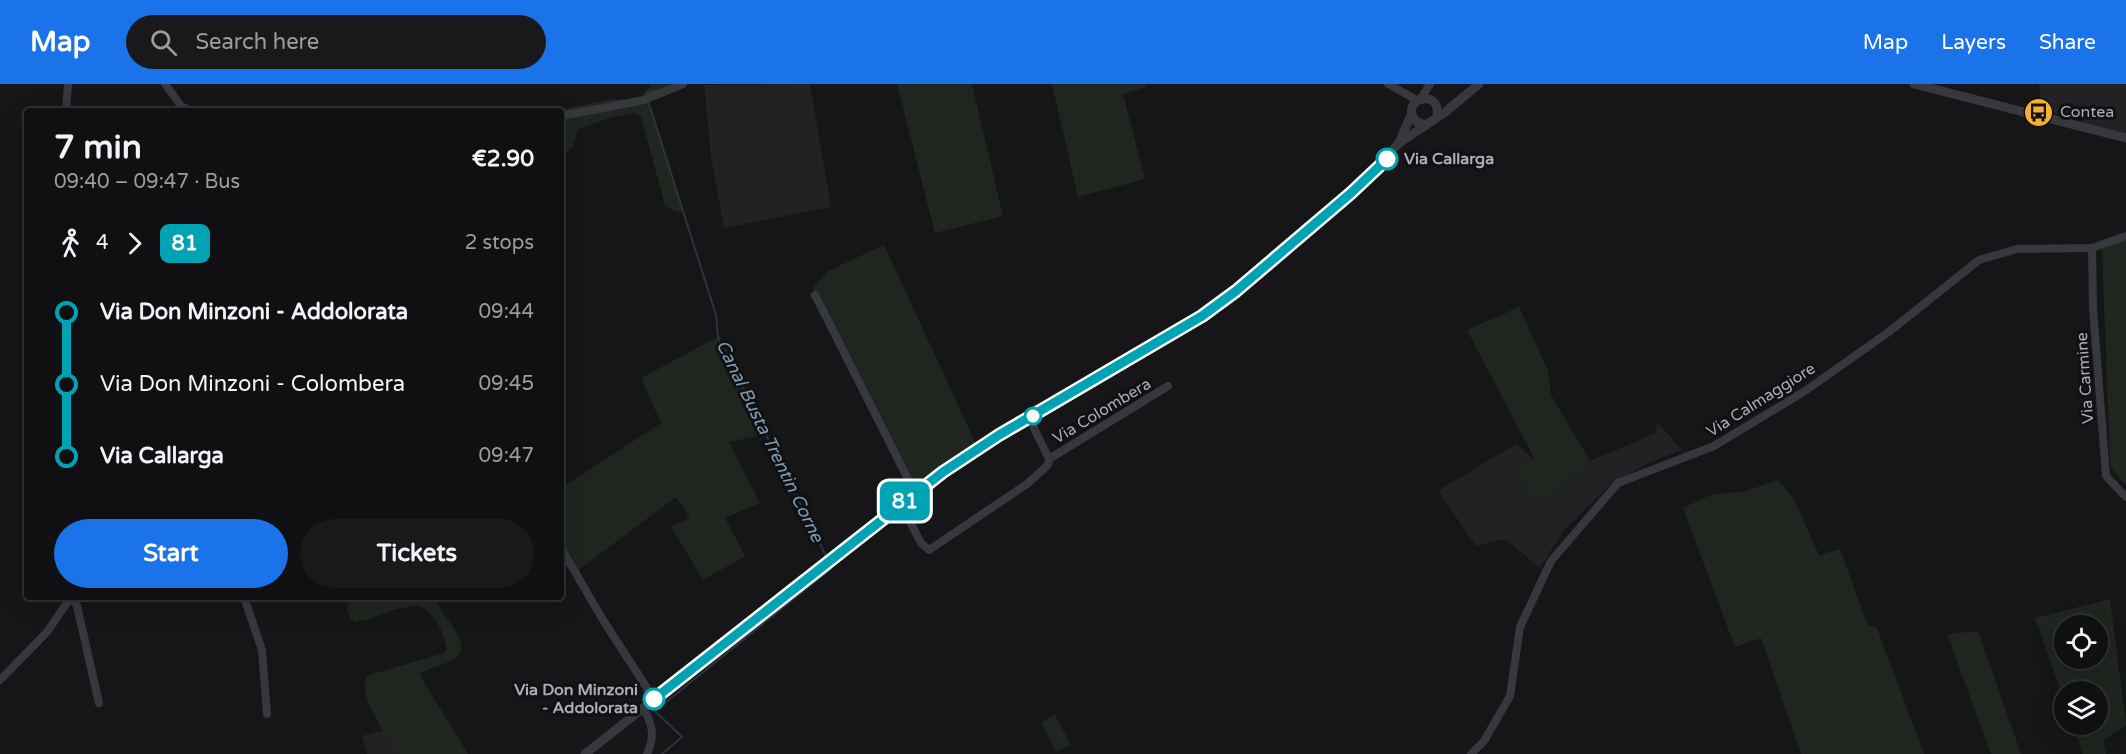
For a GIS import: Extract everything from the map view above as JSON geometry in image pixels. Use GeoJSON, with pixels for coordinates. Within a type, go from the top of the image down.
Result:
{"type":"FeatureCollection","features":[{"type":"Feature","properties":{"kind":"street"},"geometry":{"type":"LineString","coordinates":[[66,108],[68,84]]}},
{"type":"Feature","properties":{"kind":"street"},"geometry":{"type":"LineString","coordinates":[[165,84],[185,108]]}},
{"type":"Feature","properties":{"kind":"street"},"geometry":{"type":"LineString","coordinates":[[564,115],[657,97],[683,84]]}},
{"type":"Feature","properties":{"kind":"street"},"geometry":{"type":"LineString","coordinates":[[1388,84],[1417,101],[1459,100]]}},
{"type":"Feature","properties":{"kind":"street"},"geometry":{"type":"LineString","coordinates":[[1399,143],[1417,101],[1430,84]]}},
{"type":"Feature","properties":{"kind":"street"},"geometry":{"type":"LineString","coordinates":[[1430,84],[1437,116]]}},
{"type":"Feature","properties":{"kind":"street"},"geometry":{"type":"LineString","coordinates":[[585,754],[915,493],[971,453],[1164,339],[1236,291],[1365,180],[1399,143],[1479,84]]}},
{"type":"Feature","properties":{"kind":"street"},"geometry":{"type":"LineString","coordinates":[[1914,84],[2126,138]]}},
{"type":"Feature","properties":{"kind":"street"},"geometry":{"type":"LineString","coordinates":[[1411,115],[1417,122],[1426,125]]}},
{"type":"Feature","properties":{"kind":"street","name":"Via Calmaggiore"},"geometry":{"type":"LineString","coordinates":[[1471,754],[1484,741],[1510,696],[1520,627],[1551,561],[1618,483],[1714,446],[1804,391],[1890,331],[1980,260],[2017,249],[2092,248],[2126,236]]}},
{"type":"Feature","properties":{"kind":"street","name":"Via Carmine"},"geometry":{"type":"LineString","coordinates":[[2092,248],[2093,308],[2106,476],[2126,497]]}},
{"type":"Feature","properties":{"kind":"street"},"geometry":{"type":"LineString","coordinates":[[815,295],[915,493]]}},
{"type":"Feature","properties":{"kind":"street","name":"Via Colombera"},"geometry":{"type":"LineString","coordinates":[[1049,459],[1168,386]]}},
{"type":"Feature","properties":{"kind":"street","name":"Via Colombera"},"geometry":{"type":"LineString","coordinates":[[901,504],[921,543],[929,550],[1027,484],[1048,465],[1049,459],[1029,418]]}},
{"type":"Feature","properties":{"kind":"street"},"geometry":{"type":"LineString","coordinates":[[564,553],[603,620],[654,699]]}},
{"type":"Feature","properties":{"kind":"street"},"geometry":{"type":"LineString","coordinates":[[0,680],[47,632],[69,600]]}},
{"type":"Feature","properties":{"kind":"street"},"geometry":{"type":"LineString","coordinates":[[73,600],[77,606],[99,703]]}},
{"type":"Feature","properties":{"kind":"street"},"geometry":{"type":"LineString","coordinates":[[245,600],[262,650],[267,714]]}},
{"type":"Feature","properties":{"kind":"street"},"geometry":{"type":"LineString","coordinates":[[642,708],[651,724],[652,733],[647,754]]}},
{"type":"Feature","properties":{"kind":"shaded area"},"geometry":{"type":"Polygon","coordinates":[[[652,84],[672,84],[647,96],[684,211],[676,212],[665,205],[641,117],[635,113],[613,117],[578,129],[573,147],[564,153],[564,109],[610,99],[628,100],[641,96],[652,84]]]}},
{"type":"Feature","properties":{"kind":"shaded area"},"geometry":{"type":"Polygon","coordinates":[[[810,84],[831,207],[724,228],[711,157],[704,85],[810,84]]]}},
{"type":"Feature","properties":{"kind":"shaded area"},"geometry":{"type":"Polygon","coordinates":[[[897,84],[972,84],[1003,216],[935,233],[897,84]]]}},
{"type":"Feature","properties":{"kind":"shaded area"},"geometry":{"type":"Polygon","coordinates":[[[1052,84],[1145,84],[1146,87],[1123,94],[1145,179],[1078,197],[1052,84]]]}},
{"type":"Feature","properties":{"kind":"shaded area"},"geometry":{"type":"Polygon","coordinates":[[[2039,84],[2126,84],[2126,133],[2083,123],[2084,118],[2078,116],[2074,119],[2041,109],[2039,84]]]}},
{"type":"Feature","properties":{"kind":"shaded area"},"geometry":{"type":"Polygon","coordinates":[[[2126,240],[2126,486],[2112,469],[2110,462],[2102,248],[2126,240]]]}},
{"type":"Feature","properties":{"kind":"shaded area"},"geometry":{"type":"Polygon","coordinates":[[[884,245],[976,444],[916,486],[893,450],[813,288],[828,271],[884,245]]]}},
{"type":"Feature","properties":{"kind":"shaded area"},"geometry":{"type":"Polygon","coordinates":[[[1519,307],[1548,371],[1551,395],[1590,461],[1547,498],[1528,489],[1516,471],[1535,460],[1467,330],[1519,307]]]}},
{"type":"Feature","properties":{"kind":"shaded area"},"geometry":{"type":"Polygon","coordinates":[[[720,336],[768,434],[729,442],[760,503],[725,518],[745,556],[703,580],[671,527],[690,518],[676,497],[577,571],[564,549],[564,486],[661,423],[641,378],[720,336]]]}},
{"type":"Feature","properties":{"kind":"shaded area"},"geometry":{"type":"Polygon","coordinates":[[[1657,422],[1682,450],[1648,463],[1609,486],[1564,530],[1540,568],[1505,539],[1476,546],[1438,491],[1516,444],[1535,460],[1517,471],[1547,498],[1590,461],[1656,433],[1657,422]]]}},
{"type":"Feature","properties":{"kind":"shaded area"},"geometry":{"type":"Polygon","coordinates":[[[1778,480],[1793,497],[1819,555],[1840,549],[1867,624],[1877,628],[1924,754],[1801,754],[1761,638],[1735,647],[1683,508],[1710,495],[1746,491],[1778,480]]]}},
{"type":"Feature","properties":{"kind":"shaded area"},"geometry":{"type":"Polygon","coordinates":[[[2110,599],[2126,725],[2103,740],[2106,754],[2083,754],[2076,735],[2108,735],[2108,681],[2057,681],[2035,618],[2110,599]]]}},
{"type":"Feature","properties":{"kind":"shaded area"},"geometry":{"type":"Polygon","coordinates":[[[352,600],[435,600],[455,630],[461,648],[459,655],[451,661],[419,674],[468,754],[399,754],[388,730],[383,731],[372,711],[365,691],[366,676],[444,653],[447,649],[443,636],[438,624],[430,614],[419,606],[402,608],[355,622],[350,618],[347,607],[352,600]]]}},
{"type":"Feature","properties":{"kind":"shaded area"},"geometry":{"type":"Polygon","coordinates":[[[1978,631],[2021,754],[1991,754],[1947,634],[1978,631]]]}},
{"type":"Feature","properties":{"kind":"shaded area"},"geometry":{"type":"Polygon","coordinates":[[[1055,715],[1071,745],[1056,752],[1041,722],[1055,715]]]}},
{"type":"Feature","properties":{"kind":"shaded area"},"geometry":{"type":"Polygon","coordinates":[[[388,729],[399,754],[367,754],[362,736],[388,729]]]}},
{"type":"Feature","properties":{"kind":"waterway","name":"Canal Busta Trentin Corne"},"geometry":{"type":"LineString","coordinates":[[647,93],[658,90]]}},
{"type":"Feature","properties":{"kind":"waterway","name":"Canal Busta Trentin Corne"},"geometry":{"type":"LineString","coordinates":[[649,104],[716,315],[718,338],[828,560]]}},
{"type":"Feature","properties":{"kind":"waterway","name":"Canal Busta Trentin Corne"},"geometry":{"type":"LineString","coordinates":[[662,754],[682,737],[655,711],[832,568],[830,565]]}},
{"type":"Feature","properties":{"kind":"bus line","name":"81"},"geometry":{"type":"LineString","coordinates":[[654,699],[943,472],[999,435],[1202,316],[1236,291],[1351,193],[1387,159]]}},
{"type":"Feature","properties":{"kind":"place","name":"Contea"},"geometry":{"type":"Point","coordinates":[2039,112]}},
{"type":"Feature","properties":{"kind":"place","name":"Via Callarga"},"geometry":{"type":"Point","coordinates":[1387,159]}},
{"type":"Feature","properties":{"kind":"place","name":"Via Don Minzoni - Addolorata"},"geometry":{"type":"Point","coordinates":[654,699]}}]}
